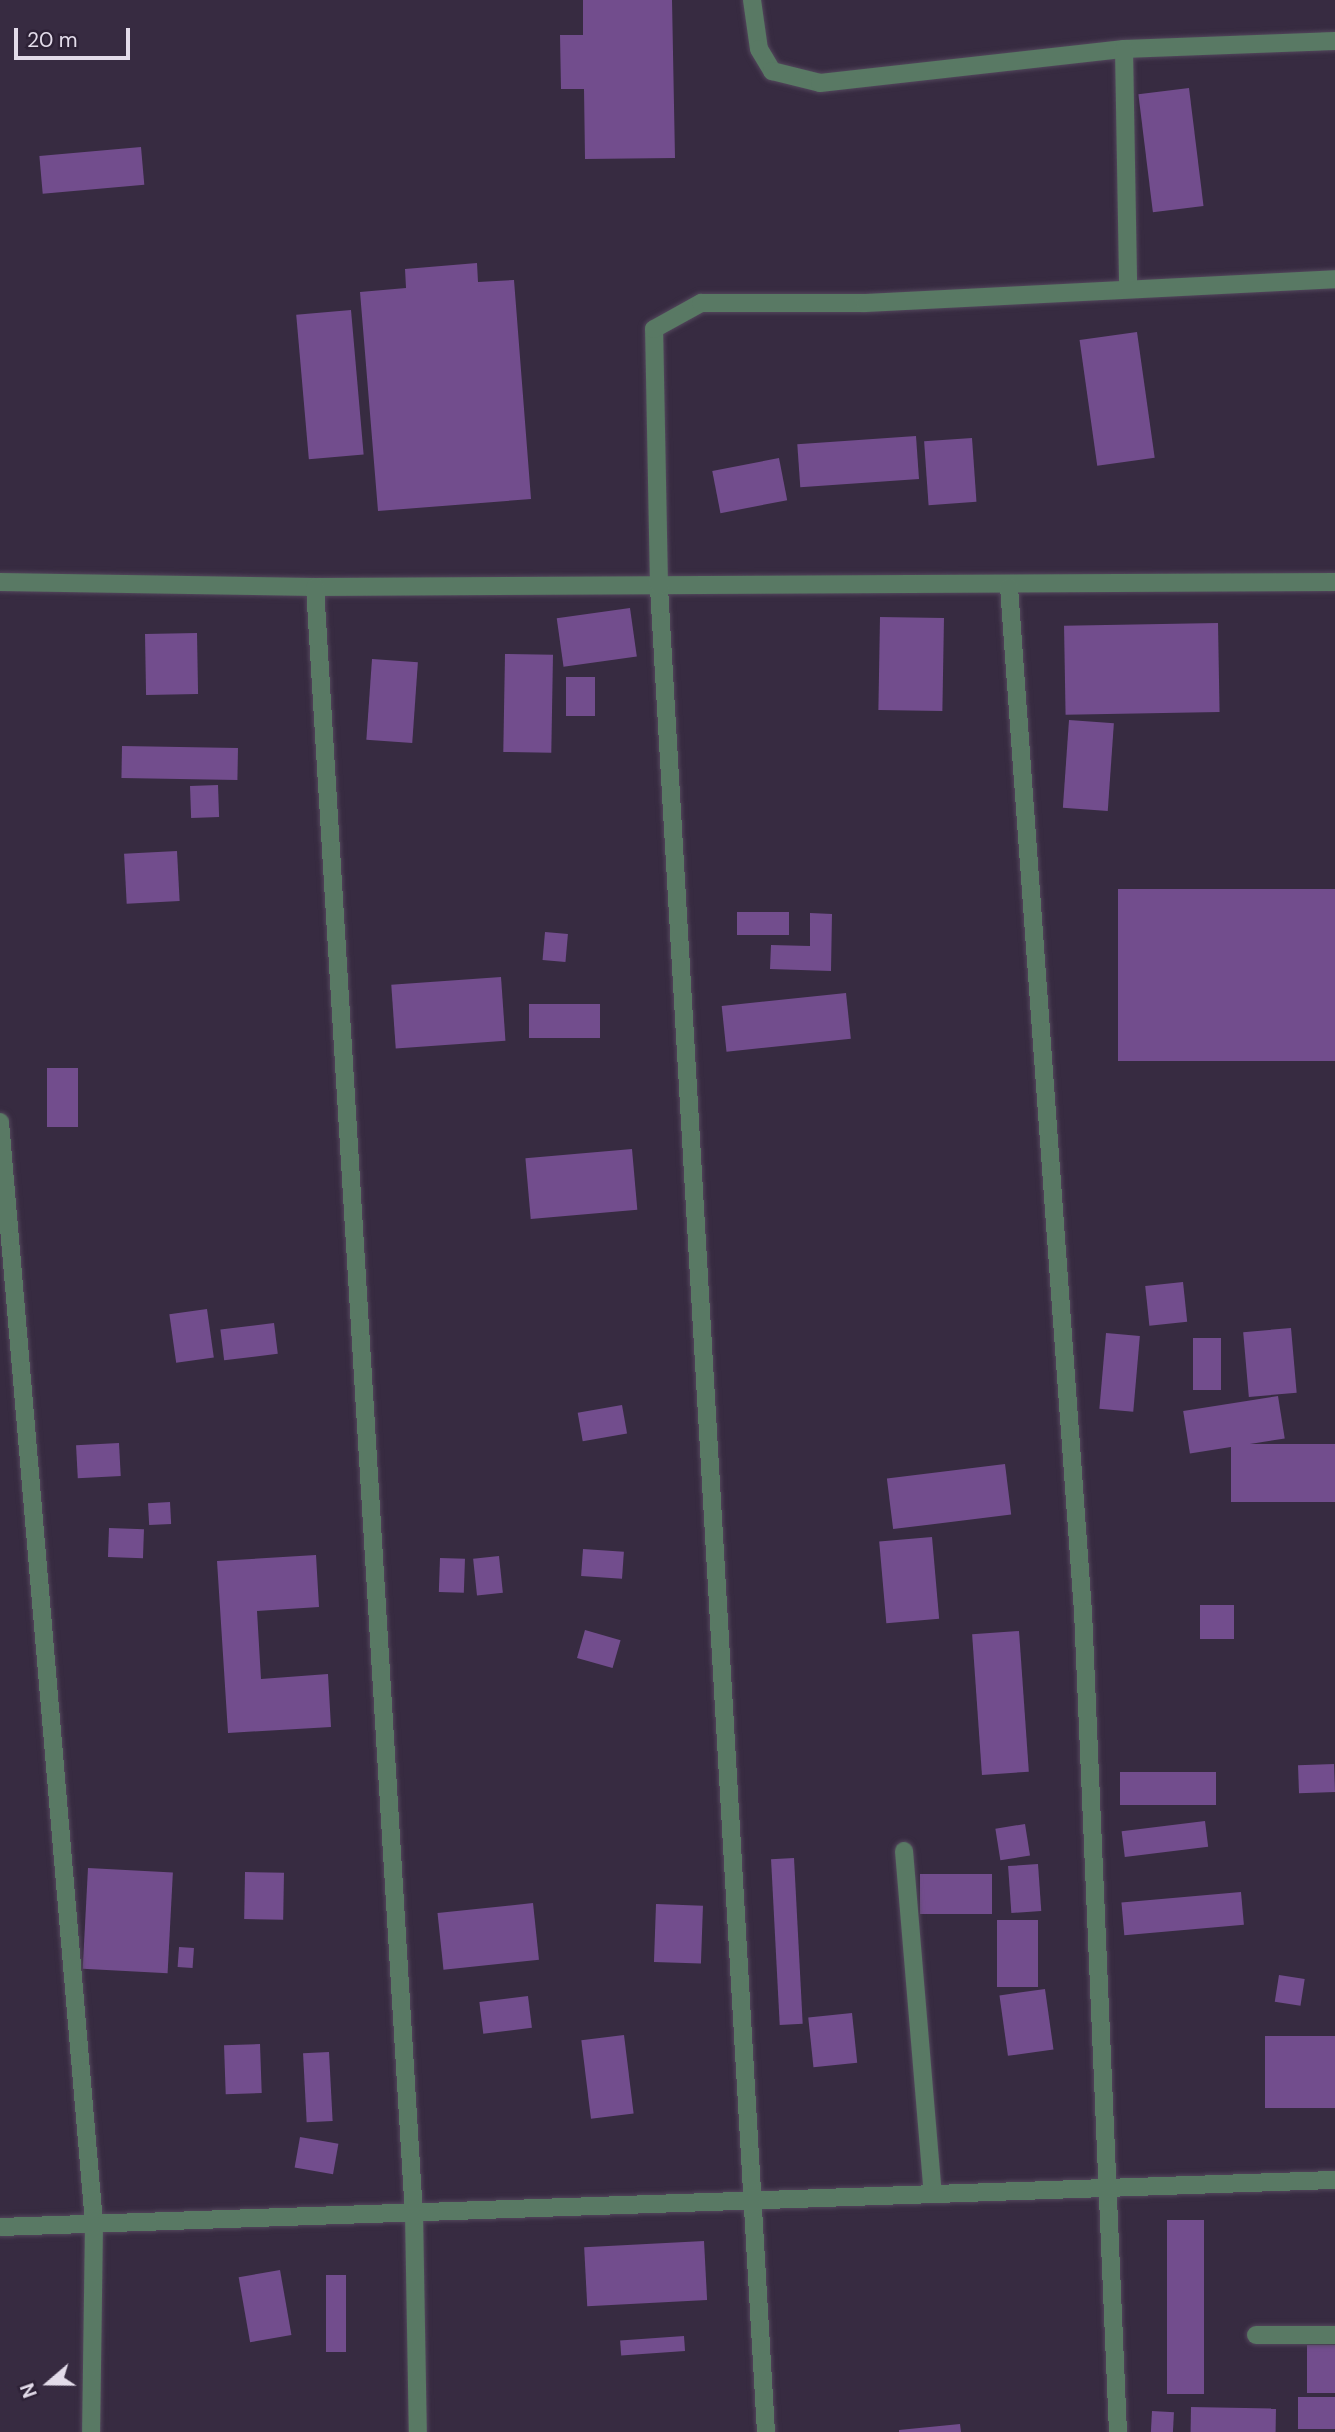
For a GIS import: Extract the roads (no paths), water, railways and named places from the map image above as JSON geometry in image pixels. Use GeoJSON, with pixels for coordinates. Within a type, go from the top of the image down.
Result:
{"type":"FeatureCollection","features":[{"type":"Feature","properties":{"kind":"street"},"geometry":{"type":"LineString","coordinates":[[752,0],[759,49],[772,71],[820,83],[1124,49],[1335,41]]}},
{"type":"Feature","properties":{"kind":"street"},"geometry":{"type":"LineString","coordinates":[[1124,49],[1128,289]]}},
{"type":"Feature","properties":{"kind":"street"},"geometry":{"type":"LineString","coordinates":[[766,2432],[659,585],[651,365],[654,329],[667,318],[701,303],[865,303],[1335,279]]}},
{"type":"Feature","properties":{"kind":"street"},"geometry":{"type":"LineString","coordinates":[[0,582],[315,587],[1009,587],[1335,582]]}},
{"type":"Feature","properties":{"kind":"street"},"geometry":{"type":"LineString","coordinates":[[315,587],[414,2213],[418,2432]]}},
{"type":"Feature","properties":{"kind":"street"},"geometry":{"type":"LineString","coordinates":[[1009,587],[1083,1611],[1118,2432]]}},
{"type":"Feature","properties":{"kind":"street"},"geometry":{"type":"LineString","coordinates":[[0,1122],[94,2224],[91,2432]]}},
{"type":"Feature","properties":{"kind":"street"},"geometry":{"type":"LineString","coordinates":[[904,1851],[933,2194]]}},
{"type":"Feature","properties":{"kind":"street"},"geometry":{"type":"LineString","coordinates":[[0,2227],[1335,2180]]}},
{"type":"Feature","properties":{"kind":"street"},"geometry":{"type":"LineString","coordinates":[[1256,2335],[1335,2335]]}}]}
